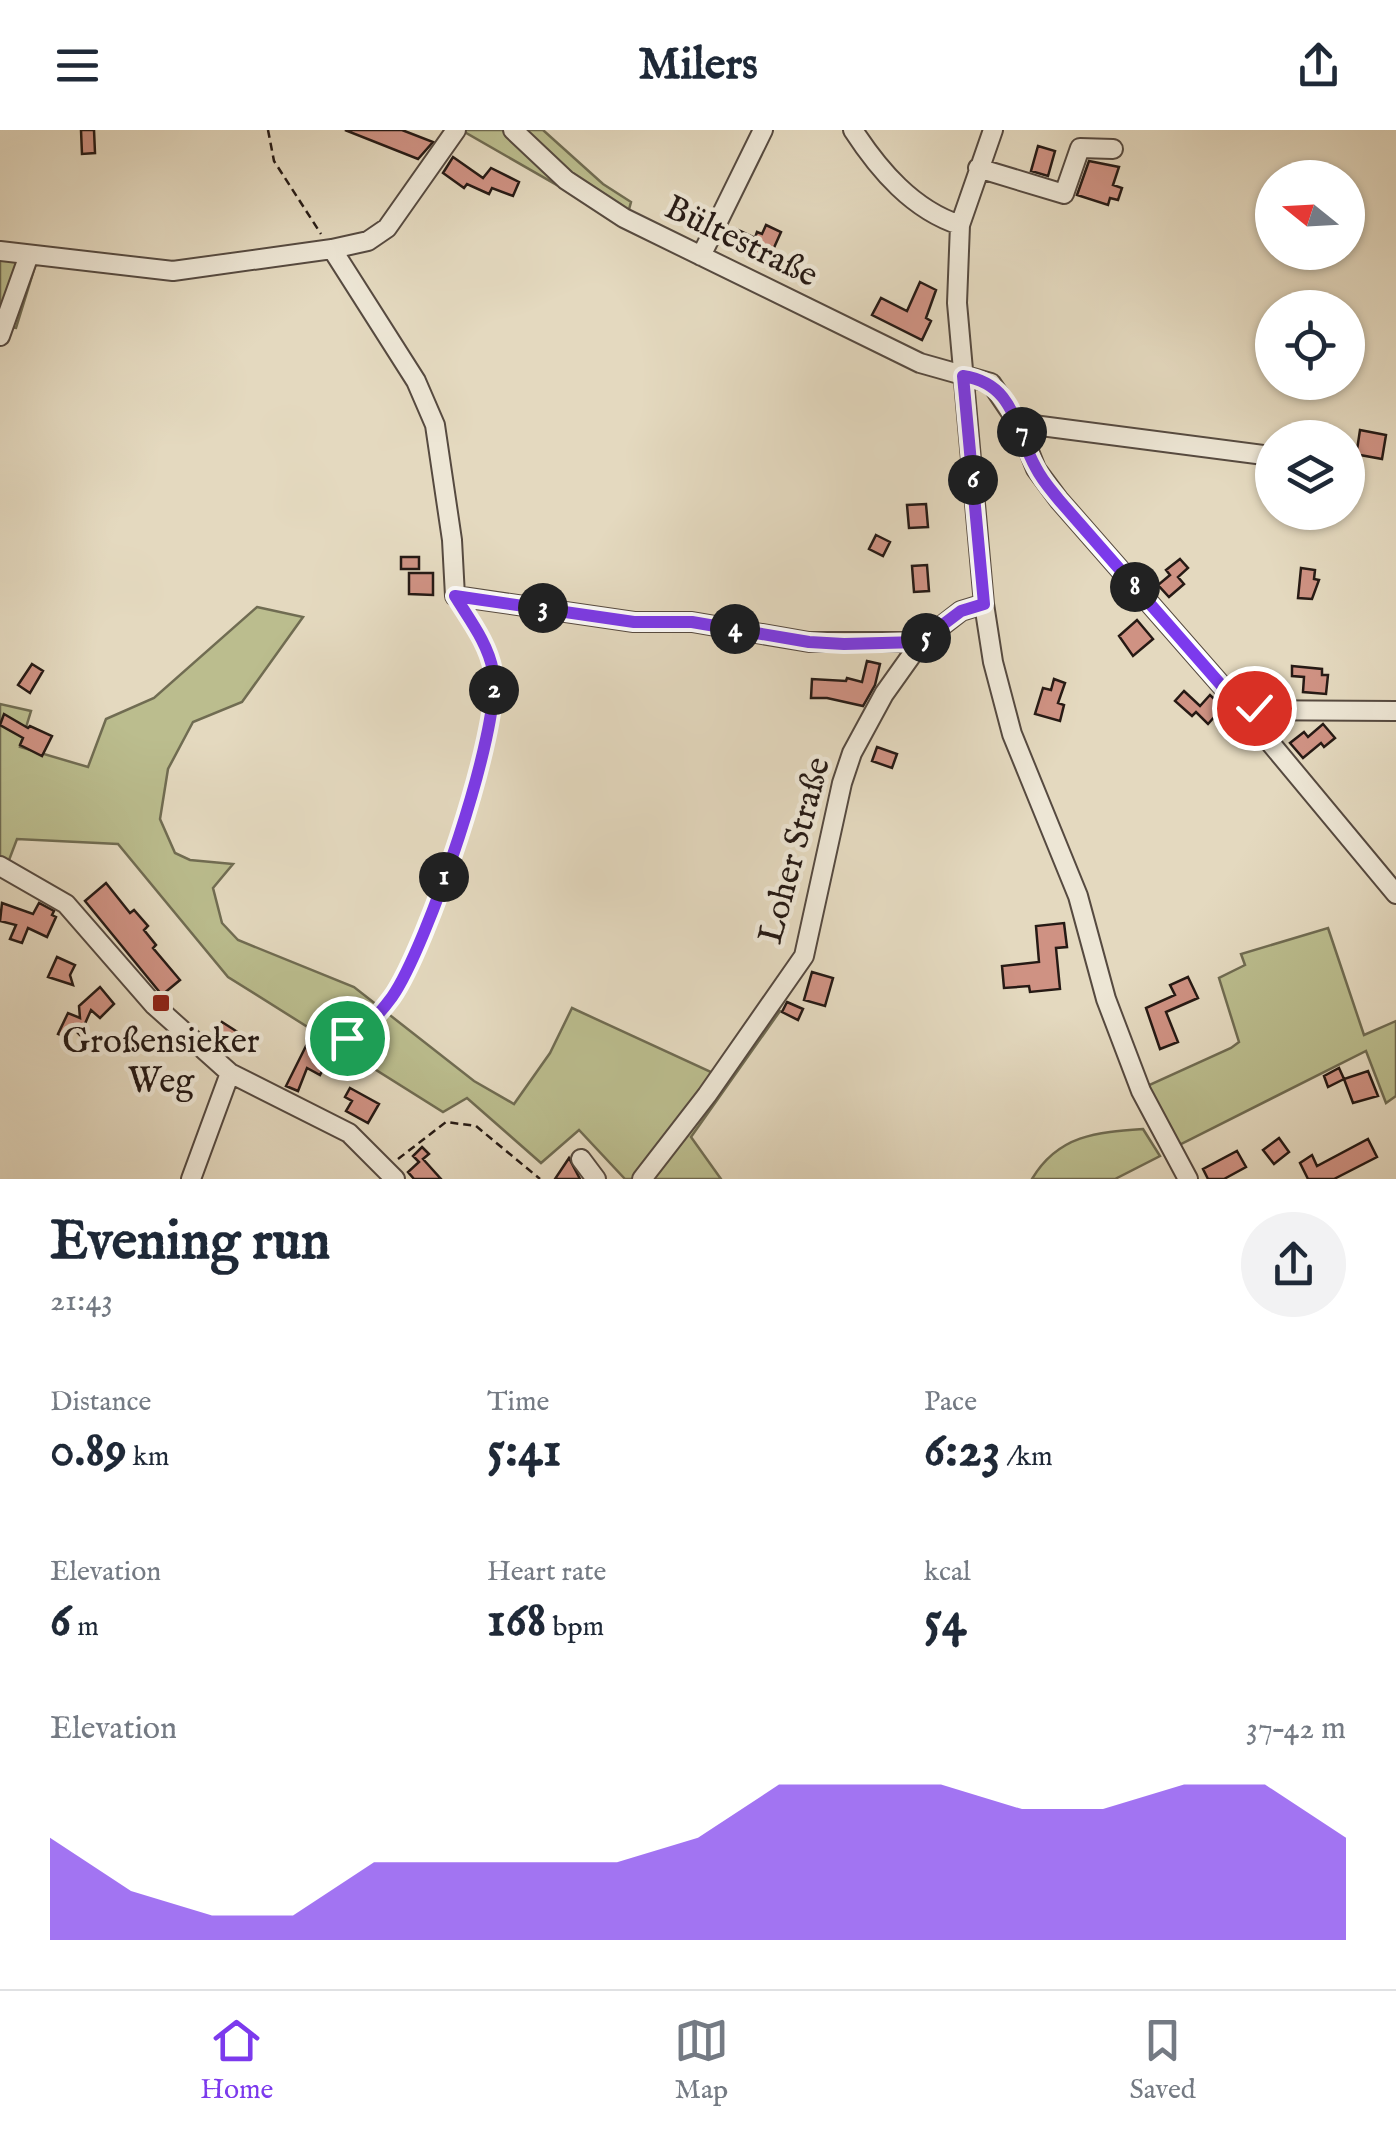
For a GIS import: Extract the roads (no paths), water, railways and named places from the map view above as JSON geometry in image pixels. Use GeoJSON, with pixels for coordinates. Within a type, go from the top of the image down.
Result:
{"type":"FeatureCollection","features":[{"type":"Feature","properties":{"kind":"street","name":"Bültestraße"},"geometry":{"type":"LineString","coordinates":[[513,130],[540,158],[592,200],[920,363],[991,383],[1018,423],[1036,469],[1059,500],[1243,710],[1396,894]]}},
{"type":"Feature","properties":{"kind":"street"},"geometry":{"type":"LineString","coordinates":[[702,256],[763,130]]}},
{"type":"Feature","properties":{"kind":"street"},"geometry":{"type":"LineString","coordinates":[[853,130],[881,171],[932,214],[960,225]]}},
{"type":"Feature","properties":{"kind":"street"},"geometry":{"type":"LineString","coordinates":[[993,130],[960,225],[956,303],[984,604],[993,662],[1012,734],[1078,896],[1106,999],[1141,1091],[1188,1179]]}},
{"type":"Feature","properties":{"kind":"street"},"geometry":{"type":"LineString","coordinates":[[0,251],[174,271],[332,250],[368,241],[386,228],[452,131]]}},
{"type":"Feature","properties":{"kind":"street"},"geometry":{"type":"LineString","coordinates":[[978,168],[1064,194],[1080,148],[1112,150]]}},
{"type":"Feature","properties":{"kind":"street"},"geometry":{"type":"LineString","coordinates":[[332,250],[416,381],[436,425],[452,540],[455,596],[634,622],[692,622],[809,642],[920,642]]}},
{"type":"Feature","properties":{"kind":"street"},"geometry":{"type":"LineString","coordinates":[[0,336],[29,255]]}},
{"type":"Feature","properties":{"kind":"street"},"geometry":{"type":"LineString","coordinates":[[1018,423],[1255,454]]}},
{"type":"Feature","properties":{"kind":"street","name":"Loher Straße"},"geometry":{"type":"LineString","coordinates":[[642,1179],[707,1095],[804,956],[842,783],[852,753],[884,694],[920,642],[961,611],[984,604]]}},
{"type":"Feature","properties":{"kind":"street"},"geometry":{"type":"LineString","coordinates":[[1243,710],[1396,711]]}},
{"type":"Feature","properties":{"kind":"street"},"geometry":{"type":"LineString","coordinates":[[0,866],[66,904],[154,1005],[230,1073],[349,1134],[390,1174]]}},
{"type":"Feature","properties":{"kind":"street"},"geometry":{"type":"LineString","coordinates":[[191,1179],[230,1073]]}},
{"type":"Feature","properties":{"kind":"street"},"geometry":{"type":"LineString","coordinates":[[581,1158],[596,1179]]}},
{"type":"Feature","properties":{"kind":"place","name":"Großensieker Weg"},"geometry":{"type":"Point","coordinates":[161,1003]}}]}
